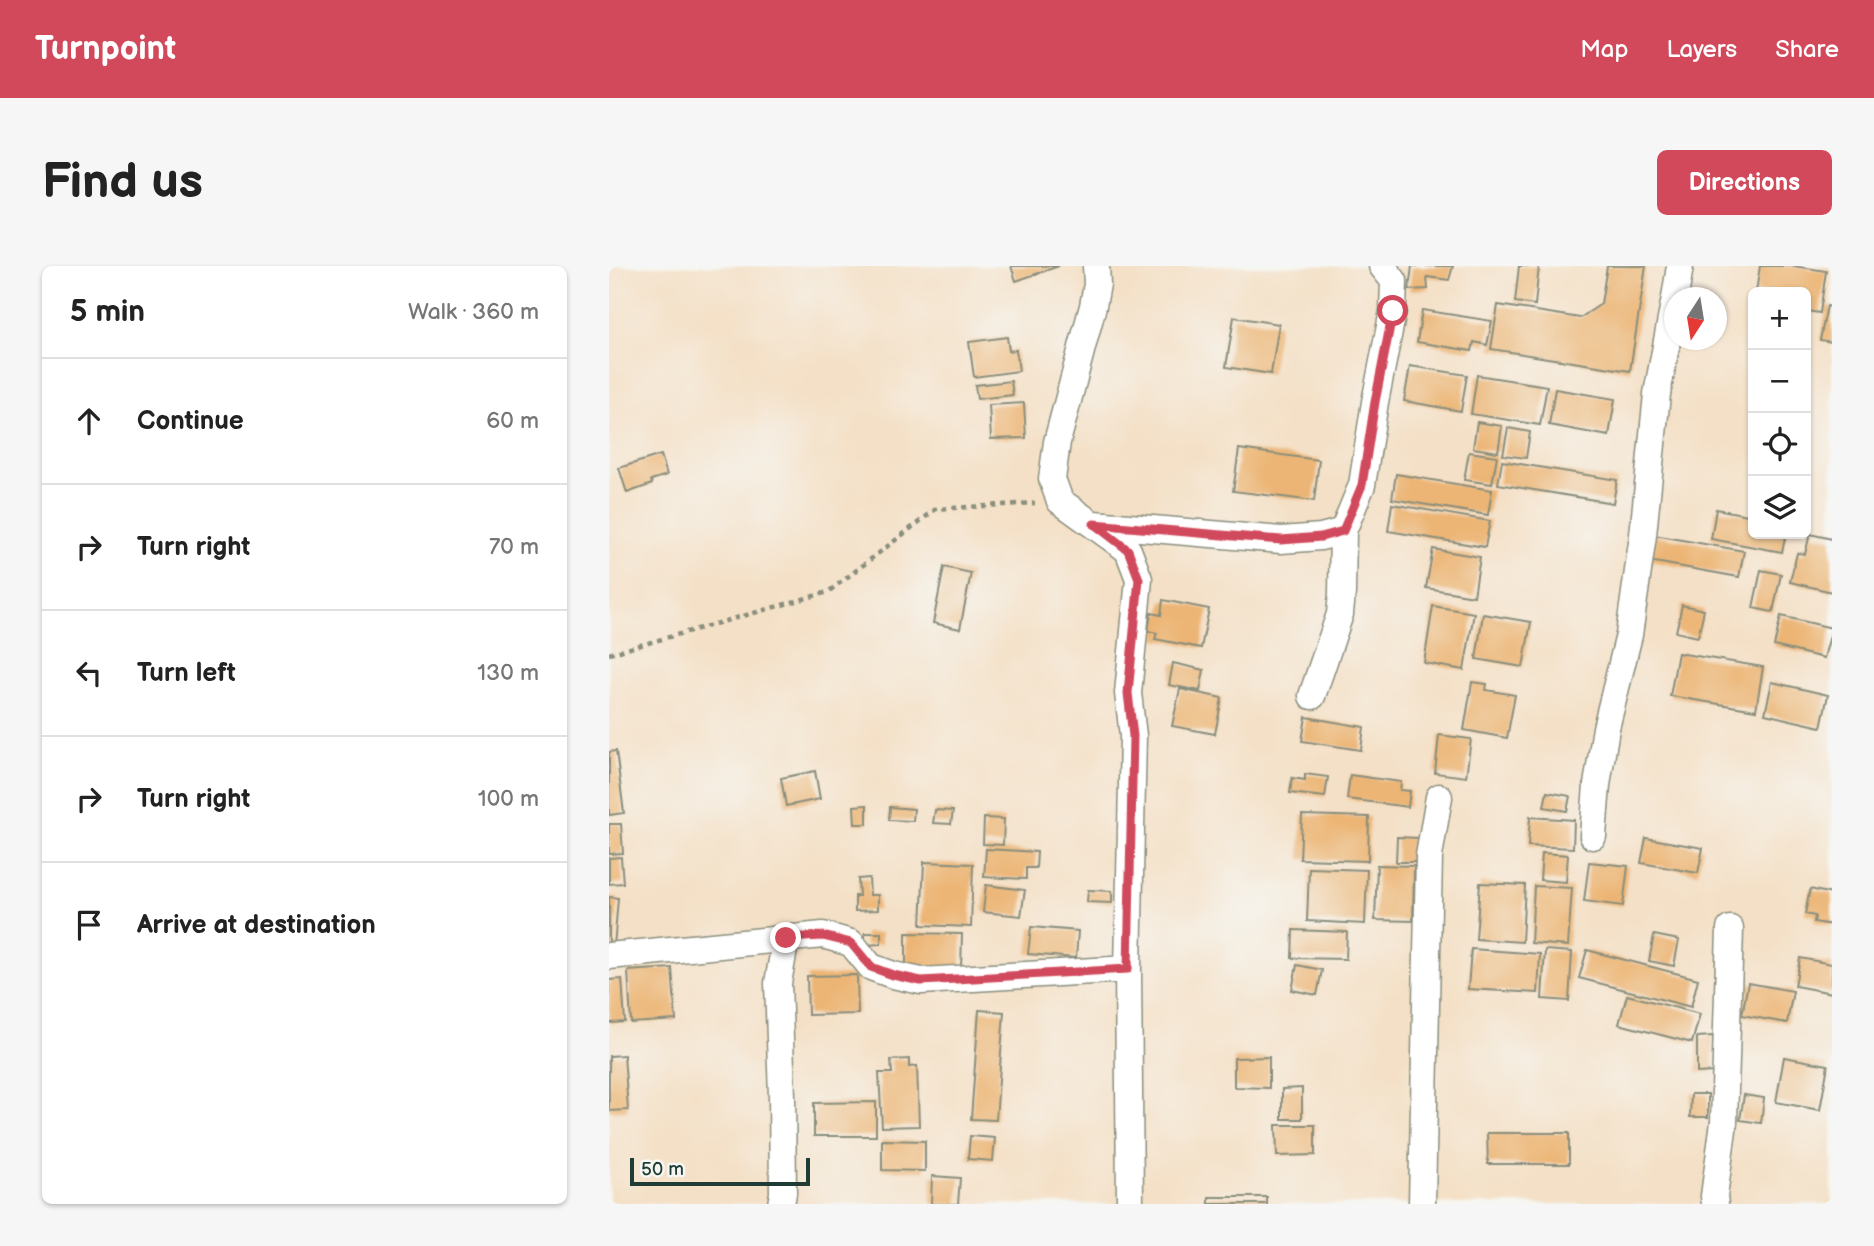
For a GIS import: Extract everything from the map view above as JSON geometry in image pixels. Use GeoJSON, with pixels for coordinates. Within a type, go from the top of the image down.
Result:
{"type":"FeatureCollection","features":[{"type":"Feature","properties":{"kind":"street"},"geometry":{"type":"LineString","coordinates":[[1096,266],[1097,284],[1093,306],[1056,442],[1052,479],[1060,501],[1128,550],[1139,579],[1128,693],[1133,736],[1128,969],[1130,1204]]}},
{"type":"Feature","properties":{"kind":"street"},"geometry":{"type":"LineString","coordinates":[[1312,696],[1340,614],[1343,531],[1362,485],[1393,311],[1394,281],[1382,266]]}},
{"type":"Feature","properties":{"kind":"street"},"geometry":{"type":"LineString","coordinates":[[1677,287],[1680,266]]}},
{"type":"Feature","properties":{"kind":"street"},"geometry":{"type":"LineString","coordinates":[[1593,836],[1597,785],[1606,729],[1629,635],[1643,535],[1657,394],[1665,350]]}},
{"type":"Feature","properties":{"kind":"street"},"geometry":{"type":"LineString","coordinates":[[1094,524],[1281,540],[1321,537],[1343,531]]}},
{"type":"Feature","properties":{"kind":"street"},"geometry":{"type":"LineString","coordinates":[[1422,1204],[1429,856],[1439,797]]}},
{"type":"Feature","properties":{"kind":"street"},"geometry":{"type":"LineString","coordinates":[[1715,1204],[1724,1122],[1730,929]]}},
{"type":"Feature","properties":{"kind":"street"},"geometry":{"type":"LineString","coordinates":[[609,956],[823,936],[851,943],[871,967],[921,981],[1128,969]]}},
{"type":"Feature","properties":{"kind":"street"},"geometry":{"type":"LineString","coordinates":[[781,1204],[782,1097],[778,983],[786,938]]}},
{"type":"Feature","properties":{"kind":"path"},"geometry":{"type":"LineString","coordinates":[[609,654],[828,592],[936,509],[1060,501]]}},
{"type":"Feature","properties":{"kind":"building"},"geometry":{"type":"Polygon","coordinates":[[[1011,266],[1059,266],[1016,281],[1011,266]]]}},
{"type":"Feature","properties":{"kind":"building"},"geometry":{"type":"Polygon","coordinates":[[[1412,266],[1453,266],[1449,280],[1427,277],[1428,289],[1409,290],[1412,266]]]}},
{"type":"Feature","properties":{"kind":"building"},"geometry":{"type":"Polygon","coordinates":[[[1519,266],[1539,266],[1535,305],[1515,302],[1519,266]]]}},
{"type":"Feature","properties":{"kind":"building"},"geometry":{"type":"Polygon","coordinates":[[[1607,266],[1646,266],[1630,371],[1491,349],[1498,305],[1580,318],[1601,304],[1607,266]]]}},
{"type":"Feature","properties":{"kind":"building"},"geometry":{"type":"Polygon","coordinates":[[[1760,266],[1793,266],[1826,271],[1820,313],[1811,312],[1811,287],[1757,287],[1760,266]]]}},
{"type":"Feature","properties":{"kind":"building"},"geometry":{"type":"Polygon","coordinates":[[[1827,306],[1832,307],[1832,342],[1820,340],[1827,306]]]}},
{"type":"Feature","properties":{"kind":"building"},"geometry":{"type":"Polygon","coordinates":[[[1422,310],[1492,321],[1487,345],[1474,342],[1472,351],[1417,342],[1422,310]]]}},
{"type":"Feature","properties":{"kind":"building"},"geometry":{"type":"Polygon","coordinates":[[[1234,317],[1279,324],[1271,374],[1226,367],[1234,317]]]}},
{"type":"Feature","properties":{"kind":"building"},"geometry":{"type":"Polygon","coordinates":[[[1007,337],[1009,351],[1016,350],[1019,371],[974,377],[969,342],[1007,337]]]}},
{"type":"Feature","properties":{"kind":"building"},"geometry":{"type":"Polygon","coordinates":[[[1410,366],[1467,375],[1461,411],[1404,401],[1410,366]]]}},
{"type":"Feature","properties":{"kind":"building"},"geometry":{"type":"Polygon","coordinates":[[[1477,375],[1547,386],[1540,425],[1471,414],[1477,375]]]}},
{"type":"Feature","properties":{"kind":"building"},"geometry":{"type":"Polygon","coordinates":[[[1011,381],[1013,395],[977,399],[975,385],[1011,381]]]}},
{"type":"Feature","properties":{"kind":"building"},"geometry":{"type":"Polygon","coordinates":[[[1555,389],[1615,399],[1609,436],[1549,425],[1555,389]]]}},
{"type":"Feature","properties":{"kind":"building"},"geometry":{"type":"Polygon","coordinates":[[[1024,403],[1026,438],[991,439],[989,405],[1024,403]]]}},
{"type":"Feature","properties":{"kind":"building"},"geometry":{"type":"Polygon","coordinates":[[[1477,422],[1502,426],[1498,452],[1473,448],[1477,422]]]}},
{"type":"Feature","properties":{"kind":"building"},"geometry":{"type":"Polygon","coordinates":[[[1508,428],[1530,432],[1526,458],[1503,455],[1508,428]]]}},
{"type":"Feature","properties":{"kind":"building"},"geometry":{"type":"Polygon","coordinates":[[[1239,449],[1319,460],[1314,501],[1233,491],[1239,449]]]}},
{"type":"Feature","properties":{"kind":"building"},"geometry":{"type":"Polygon","coordinates":[[[1469,452],[1497,456],[1492,484],[1464,480],[1469,452]]]}},
{"type":"Feature","properties":{"kind":"building"},"geometry":{"type":"Polygon","coordinates":[[[661,455],[667,475],[627,493],[619,468],[661,455]]]}},
{"type":"Feature","properties":{"kind":"building"},"geometry":{"type":"Polygon","coordinates":[[[1502,461],[1617,480],[1613,503],[1498,484],[1502,461]]]}},
{"type":"Feature","properties":{"kind":"building"},"geometry":{"type":"Polygon","coordinates":[[[1396,474],[1492,490],[1488,515],[1392,499],[1396,474]]]}},
{"type":"Feature","properties":{"kind":"building"},"geometry":{"type":"Polygon","coordinates":[[[1392,504],[1490,521],[1485,547],[1388,531],[1392,504]]]}},
{"type":"Feature","properties":{"kind":"building"},"geometry":{"type":"Polygon","coordinates":[[[1716,509],[1748,515],[1748,539],[1785,539],[1782,552],[1711,539],[1716,509]]]}},
{"type":"Feature","properties":{"kind":"building"},"geometry":{"type":"Polygon","coordinates":[[[1811,534],[1832,539],[1832,592],[1790,582],[1797,553],[1805,554],[1811,534]]]}},
{"type":"Feature","properties":{"kind":"building"},"geometry":{"type":"Polygon","coordinates":[[[1654,535],[1744,551],[1739,577],[1649,561],[1654,535]]]}},
{"type":"Feature","properties":{"kind":"building"},"geometry":{"type":"Polygon","coordinates":[[[1433,549],[1480,557],[1474,596],[1426,588],[1433,549]]]}},
{"type":"Feature","properties":{"kind":"building"},"geometry":{"type":"Polygon","coordinates":[[[944,567],[971,573],[960,629],[933,623],[944,567]]]}},
{"type":"Feature","properties":{"kind":"building"},"geometry":{"type":"Polygon","coordinates":[[[1761,570],[1781,574],[1773,612],[1753,608],[1761,570]]]}},
{"type":"Feature","properties":{"kind":"building"},"geometry":{"type":"Polygon","coordinates":[[[1163,600],[1209,609],[1201,648],[1155,639],[1157,633],[1148,631],[1151,613],[1161,615],[1163,600]]]}},
{"type":"Feature","properties":{"kind":"building"},"geometry":{"type":"Polygon","coordinates":[[[1682,605],[1704,610],[1698,637],[1676,632],[1682,605]]]}},
{"type":"Feature","properties":{"kind":"building"},"geometry":{"type":"Polygon","coordinates":[[[1433,606],[1474,613],[1464,670],[1424,663],[1433,606]]]}},
{"type":"Feature","properties":{"kind":"building"},"geometry":{"type":"Polygon","coordinates":[[[1483,614],[1531,622],[1523,667],[1476,659],[1483,614]]]}},
{"type":"Feature","properties":{"kind":"building"},"geometry":{"type":"Polygon","coordinates":[[[1781,616],[1832,628],[1824,658],[1774,646],[1781,616]]]}},
{"type":"Feature","properties":{"kind":"building"},"geometry":{"type":"Polygon","coordinates":[[[1678,653],[1763,667],[1756,710],[1670,696],[1678,653]]]}},
{"type":"Feature","properties":{"kind":"building"},"geometry":{"type":"Polygon","coordinates":[[[1173,663],[1204,670],[1200,691],[1169,685],[1173,663]]]}},
{"type":"Feature","properties":{"kind":"building"},"geometry":{"type":"Polygon","coordinates":[[[1472,682],[1487,684],[1486,690],[1515,695],[1507,738],[1464,730],[1472,682]]]}},
{"type":"Feature","properties":{"kind":"building"},"geometry":{"type":"Polygon","coordinates":[[[1772,682],[1828,695],[1821,727],[1765,714],[1772,682]]]}},
{"type":"Feature","properties":{"kind":"building"},"geometry":{"type":"Polygon","coordinates":[[[1180,689],[1222,698],[1215,734],[1172,726],[1180,689]]]}},
{"type":"Feature","properties":{"kind":"building"},"geometry":{"type":"Polygon","coordinates":[[[1306,717],[1364,727],[1361,750],[1302,741],[1306,717]]]}},
{"type":"Feature","properties":{"kind":"building"},"geometry":{"type":"Polygon","coordinates":[[[1439,735],[1471,739],[1466,777],[1435,773],[1439,735]]]}},
{"type":"Feature","properties":{"kind":"building"},"geometry":{"type":"Polygon","coordinates":[[[616,751],[624,813],[609,815],[609,752],[616,751]]]}},
{"type":"Feature","properties":{"kind":"building"},"geometry":{"type":"Polygon","coordinates":[[[815,771],[820,799],[786,806],[781,778],[815,771]]]}},
{"type":"Feature","properties":{"kind":"building"},"geometry":{"type":"Polygon","coordinates":[[[1305,774],[1328,777],[1325,797],[1290,793],[1292,778],[1305,780],[1305,774]]]}},
{"type":"Feature","properties":{"kind":"building"},"geometry":{"type":"Polygon","coordinates":[[[1350,775],[1401,782],[1400,790],[1410,791],[1408,807],[1347,799],[1350,775]]]}},
{"type":"Feature","properties":{"kind":"building"},"geometry":{"type":"Polygon","coordinates":[[[1547,792],[1570,796],[1567,811],[1544,807],[1547,792]]]}},
{"type":"Feature","properties":{"kind":"building"},"geometry":{"type":"Polygon","coordinates":[[[867,805],[867,824],[855,824],[854,806],[867,805]]]}},
{"type":"Feature","properties":{"kind":"building"},"geometry":{"type":"Polygon","coordinates":[[[890,807],[914,809],[913,821],[889,820],[890,807]]]}},
{"type":"Feature","properties":{"kind":"building"},"geometry":{"type":"Polygon","coordinates":[[[935,810],[953,811],[951,824],[933,823],[935,810]]]}},
{"type":"Feature","properties":{"kind":"building"},"geometry":{"type":"Polygon","coordinates":[[[1302,815],[1369,817],[1368,861],[1300,859],[1302,815]]]}},
{"type":"Feature","properties":{"kind":"building"},"geometry":{"type":"Polygon","coordinates":[[[1530,817],[1574,820],[1573,848],[1528,846],[1530,817]]]}},
{"type":"Feature","properties":{"kind":"building"},"geometry":{"type":"Polygon","coordinates":[[[984,818],[1004,819],[1003,845],[983,844],[984,818]]]}},
{"type":"Feature","properties":{"kind":"building"},"geometry":{"type":"Polygon","coordinates":[[[609,824],[621,824],[623,853],[609,854],[609,824]]]}},
{"type":"Feature","properties":{"kind":"building"},"geometry":{"type":"Polygon","coordinates":[[[1397,837],[1418,838],[1417,862],[1396,862],[1397,837]]]}},
{"type":"Feature","properties":{"kind":"building"},"geometry":{"type":"Polygon","coordinates":[[[1646,838],[1703,848],[1698,873],[1641,863],[1646,838]]]}},
{"type":"Feature","properties":{"kind":"building"},"geometry":{"type":"Polygon","coordinates":[[[986,849],[1037,852],[1036,868],[1026,868],[1026,879],[984,877],[986,849]]]}},
{"type":"Feature","properties":{"kind":"building"},"geometry":{"type":"Polygon","coordinates":[[[1542,853],[1568,855],[1566,882],[1540,880],[1542,853]]]}},
{"type":"Feature","properties":{"kind":"building"},"geometry":{"type":"Polygon","coordinates":[[[621,857],[623,883],[609,884],[609,858],[621,857]]]}},
{"type":"Feature","properties":{"kind":"building"},"geometry":{"type":"Polygon","coordinates":[[[924,862],[973,864],[971,927],[921,925],[924,862]]]}},
{"type":"Feature","properties":{"kind":"building"},"geometry":{"type":"Polygon","coordinates":[[[1589,862],[1628,866],[1623,906],[1584,901],[1589,862]]]}},
{"type":"Feature","properties":{"kind":"building"},"geometry":{"type":"Polygon","coordinates":[[[1377,865],[1414,866],[1413,921],[1375,920],[1377,865]]]}},
{"type":"Feature","properties":{"kind":"building"},"geometry":{"type":"Polygon","coordinates":[[[1309,868],[1367,870],[1365,924],[1307,921],[1309,868]]]}},
{"type":"Feature","properties":{"kind":"building"},"geometry":{"type":"Polygon","coordinates":[[[869,878],[870,895],[878,895],[878,910],[855,911],[855,896],[859,896],[858,879],[869,878]]]}},
{"type":"Feature","properties":{"kind":"building"},"geometry":{"type":"Polygon","coordinates":[[[1480,883],[1525,885],[1522,942],[1476,939],[1480,883]]]}},
{"type":"Feature","properties":{"kind":"building"},"geometry":{"type":"Polygon","coordinates":[[[986,885],[1025,890],[1021,916],[983,912],[986,885]]]}},
{"type":"Feature","properties":{"kind":"building"},"geometry":{"type":"Polygon","coordinates":[[[1534,886],[1572,888],[1568,946],[1531,943],[1534,886]]]}},
{"type":"Feature","properties":{"kind":"building"},"geometry":{"type":"Polygon","coordinates":[[[1810,889],[1832,894],[1832,925],[1814,922],[1815,916],[1805,914],[1810,889]]]}},
{"type":"Feature","properties":{"kind":"building"},"geometry":{"type":"Polygon","coordinates":[[[1088,890],[1112,891],[1112,903],[1087,902],[1088,890]]]}},
{"type":"Feature","properties":{"kind":"building"},"geometry":{"type":"Polygon","coordinates":[[[609,897],[618,898],[614,947],[609,947],[609,897]]]}},
{"type":"Feature","properties":{"kind":"building"},"geometry":{"type":"Polygon","coordinates":[[[1031,927],[1078,931],[1076,958],[1028,954],[1031,927]]]}},
{"type":"Feature","properties":{"kind":"building"},"geometry":{"type":"Polygon","coordinates":[[[1293,930],[1347,932],[1346,959],[1292,958],[1293,930]]]}},
{"type":"Feature","properties":{"kind":"building"},"geometry":{"type":"Polygon","coordinates":[[[865,933],[881,933],[881,944],[865,945],[865,933]]]}},
{"type":"Feature","properties":{"kind":"building"},"geometry":{"type":"Polygon","coordinates":[[[906,933],[962,934],[961,968],[906,967],[906,933]]]}},
{"type":"Feature","properties":{"kind":"building"},"geometry":{"type":"Polygon","coordinates":[[[1654,935],[1679,940],[1674,966],[1649,961],[1654,935]]]}},
{"type":"Feature","properties":{"kind":"building"},"geometry":{"type":"Polygon","coordinates":[[[1471,949],[1540,954],[1538,993],[1468,989],[1471,949]]]}},
{"type":"Feature","properties":{"kind":"building"},"geometry":{"type":"Polygon","coordinates":[[[1545,950],[1572,952],[1569,1001],[1542,999],[1545,950]]]}},
{"type":"Feature","properties":{"kind":"building"},"geometry":{"type":"Polygon","coordinates":[[[1587,950],[1698,979],[1691,1007],[1579,978],[1587,950]]]}},
{"type":"Feature","properties":{"kind":"building"},"geometry":{"type":"Polygon","coordinates":[[[1800,958],[1832,964],[1832,993],[1795,986],[1800,958]]]}},
{"type":"Feature","properties":{"kind":"building"},"geometry":{"type":"Polygon","coordinates":[[[1297,965],[1322,970],[1317,995],[1292,990],[1297,965]]]}},
{"type":"Feature","properties":{"kind":"building"},"geometry":{"type":"Polygon","coordinates":[[[672,968],[676,1020],[631,1023],[628,971],[672,968]]]}},
{"type":"Feature","properties":{"kind":"building"},"geometry":{"type":"Polygon","coordinates":[[[857,975],[858,1014],[808,1015],[807,976],[857,975]]]}},
{"type":"Feature","properties":{"kind":"building"},"geometry":{"type":"Polygon","coordinates":[[[622,979],[625,1022],[609,1023],[609,980],[622,979]]]}},
{"type":"Feature","properties":{"kind":"building"},"geometry":{"type":"Polygon","coordinates":[[[1748,983],[1793,991],[1787,1023],[1742,1015],[1748,983]]]}},
{"type":"Feature","properties":{"kind":"building"},"geometry":{"type":"Polygon","coordinates":[[[1627,995],[1700,1014],[1692,1043],[1619,1024],[1627,995]]]}},
{"type":"Feature","properties":{"kind":"building"},"geometry":{"type":"Polygon","coordinates":[[[979,1010],[1004,1012],[996,1120],[971,1119],[979,1010]]]}},
{"type":"Feature","properties":{"kind":"building"},"geometry":{"type":"Polygon","coordinates":[[[1713,1036],[1713,1072],[1697,1073],[1697,1037],[1713,1036]]]}},
{"type":"Feature","properties":{"kind":"building"},"geometry":{"type":"Polygon","coordinates":[[[624,1055],[628,1110],[609,1111],[609,1056],[624,1055]]]}},
{"type":"Feature","properties":{"kind":"building"},"geometry":{"type":"Polygon","coordinates":[[[1269,1057],[1269,1088],[1234,1087],[1234,1058],[1269,1057]]]}},
{"type":"Feature","properties":{"kind":"building"},"geometry":{"type":"Polygon","coordinates":[[[1784,1057],[1828,1065],[1820,1110],[1776,1102],[1784,1057]]]}},
{"type":"Feature","properties":{"kind":"building"},"geometry":{"type":"Polygon","coordinates":[[[909,1059],[909,1067],[917,1066],[919,1126],[882,1127],[879,1073],[892,1073],[891,1060],[909,1059]]]}},
{"type":"Feature","properties":{"kind":"building"},"geometry":{"type":"Polygon","coordinates":[[[1302,1088],[1302,1119],[1282,1119],[1282,1089],[1302,1088]]]}},
{"type":"Feature","properties":{"kind":"building"},"geometry":{"type":"Polygon","coordinates":[[[1691,1094],[1708,1094],[1708,1117],[1690,1117],[1691,1094]]]}},
{"type":"Feature","properties":{"kind":"building"},"geometry":{"type":"Polygon","coordinates":[[[1744,1095],[1764,1098],[1761,1123],[1740,1120],[1744,1095]]]}},
{"type":"Feature","properties":{"kind":"building"},"geometry":{"type":"Polygon","coordinates":[[[876,1102],[876,1136],[814,1136],[814,1103],[876,1102]]]}},
{"type":"Feature","properties":{"kind":"building"},"geometry":{"type":"Polygon","coordinates":[[[1276,1125],[1315,1125],[1315,1155],[1277,1156],[1276,1125]]]}},
{"type":"Feature","properties":{"kind":"building"},"geometry":{"type":"Polygon","coordinates":[[[1487,1133],[1569,1133],[1569,1164],[1488,1164],[1487,1133]]]}},
{"type":"Feature","properties":{"kind":"building"},"geometry":{"type":"Polygon","coordinates":[[[970,1136],[995,1138],[993,1161],[968,1159],[970,1136]]]}},
{"type":"Feature","properties":{"kind":"building"},"geometry":{"type":"Polygon","coordinates":[[[882,1140],[925,1141],[925,1171],[882,1170],[882,1140]]]}},
{"type":"Feature","properties":{"kind":"building"},"geometry":{"type":"Polygon","coordinates":[[[932,1176],[960,1178],[958,1204],[931,1204],[932,1176]]]}},
{"type":"Feature","properties":{"kind":"building"},"geometry":{"type":"Polygon","coordinates":[[[1209,1197],[1267,1197],[1267,1204],[1209,1204],[1209,1197]]]}},
{"type":"Feature","properties":{"kind":"route"},"geometry":{"type":"LineString","coordinates":[[786,938],[823,936],[851,943],[871,967],[921,981],[1128,969],[1133,736],[1128,693],[1139,579],[1128,550],[1094,524],[1281,540],[1321,537],[1343,531],[1362,485],[1393,311]]}}]}
